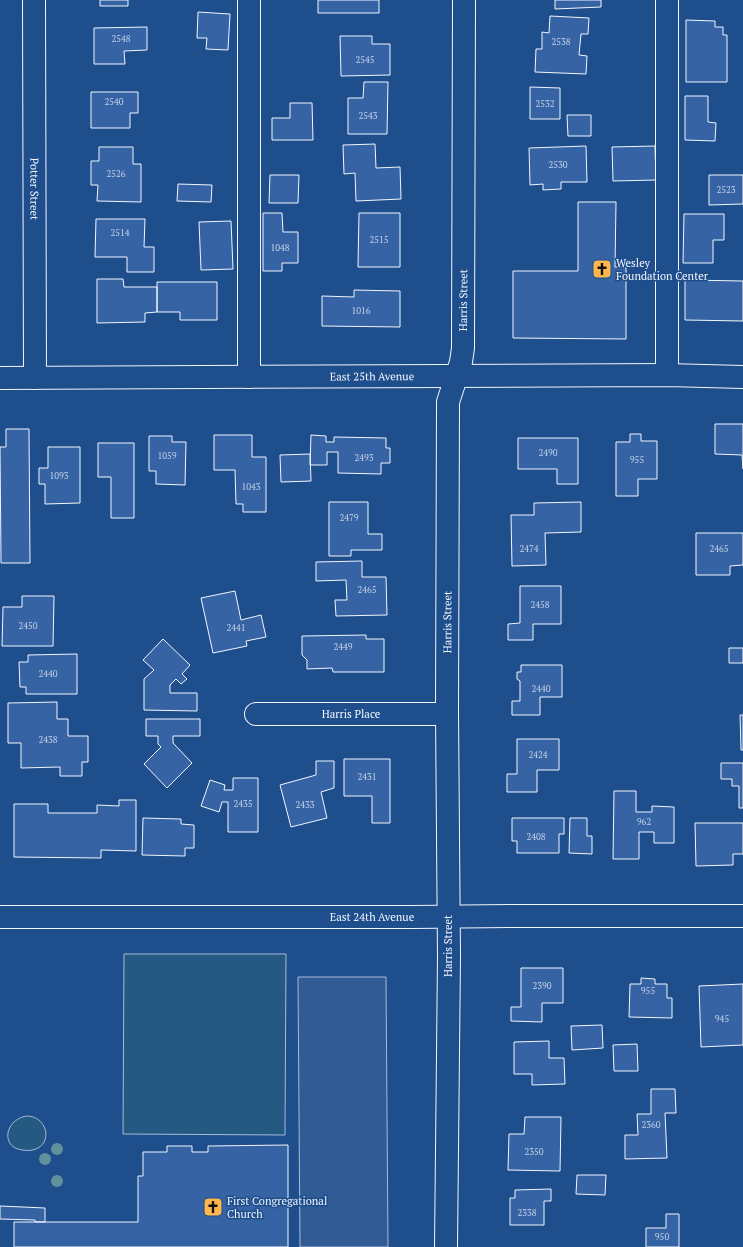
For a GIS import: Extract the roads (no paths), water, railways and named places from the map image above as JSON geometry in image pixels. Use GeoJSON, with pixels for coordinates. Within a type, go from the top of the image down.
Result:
{"type":"FeatureCollection","features":[{"type":"Feature","properties":{"kind":"street","name":"Potter Street"},"geometry":{"type":"LineString","coordinates":[[34,0],[35,378]]}},
{"type":"Feature","properties":{"kind":"street"},"geometry":{"type":"LineString","coordinates":[[249,0],[249,377]]}},
{"type":"Feature","properties":{"kind":"street","name":"Harris Street"},"geometry":{"type":"LineString","coordinates":[[446,1247],[449,916],[447,714],[448,402],[461,362],[463,348],[464,0]]}},
{"type":"Feature","properties":{"kind":"street"},"geometry":{"type":"LineString","coordinates":[[667,0],[667,375]]}},
{"type":"Feature","properties":{"kind":"street","name":"East 25th Avenue"},"geometry":{"type":"LineString","coordinates":[[0,378],[667,375],[743,377]]}},
{"type":"Feature","properties":{"kind":"street","name":"Harris Place"},"geometry":{"type":"LineString","coordinates":[[256,714],[447,714]]}},
{"type":"Feature","properties":{"kind":"street","name":"East 24th Avenue"},"geometry":{"type":"LineString","coordinates":[[0,917],[743,916]]}},
{"type":"Feature","properties":{"kind":"place","name":"Wesley Foundation Center"},"geometry":{"type":"Point","coordinates":[602,269]}},
{"type":"Feature","properties":{"kind":"place","name":"First Congregational Church"},"geometry":{"type":"Point","coordinates":[213,1207]}}]}
